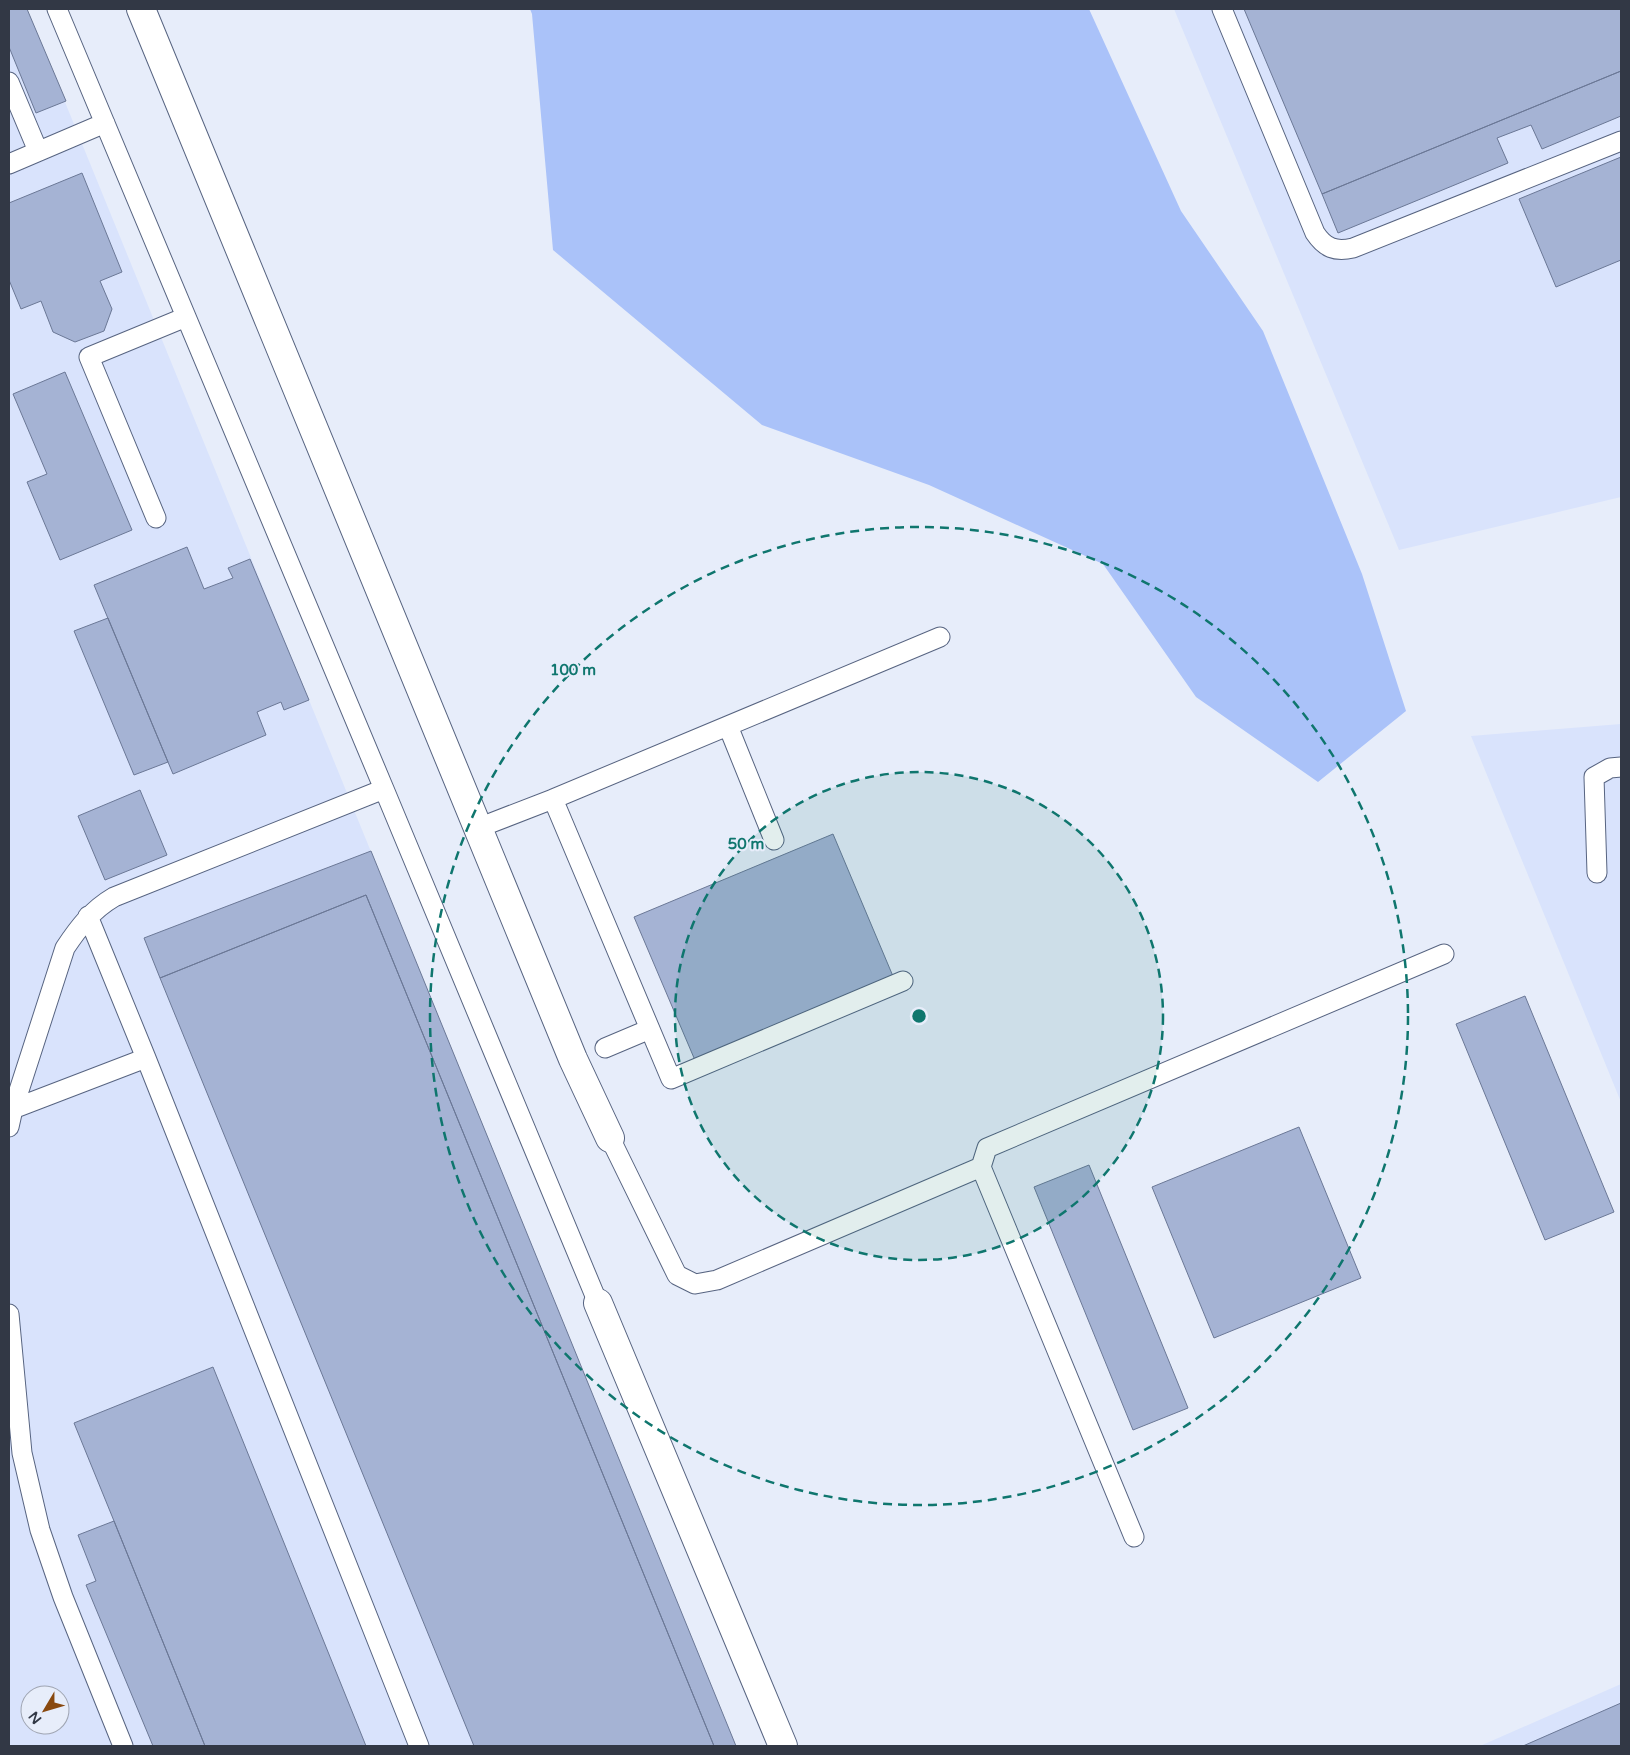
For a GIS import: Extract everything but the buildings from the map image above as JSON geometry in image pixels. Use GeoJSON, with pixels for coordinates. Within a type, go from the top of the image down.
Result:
{"type":"FeatureCollection","features":[{"type":"Feature","properties":{"kind":"street"},"geometry":{"type":"LineString","coordinates":[[141,9],[573,1059],[610,1138]]}},
{"type":"Feature","properties":{"kind":"street"},"geometry":{"type":"LineString","coordinates":[[598,1302],[783,1746]]}},
{"type":"Feature","properties":{"kind":"lane"},"geometry":{"type":"LineString","coordinates":[[57,9],[598,1302]]}},
{"type":"Feature","properties":{"kind":"lane"},"geometry":{"type":"LineString","coordinates":[[1222,9],[1315,233],[1321,242],[1331,249],[1341,251],[1352,248],[1621,141]]}},
{"type":"Feature","properties":{"kind":"lane"},"geometry":{"type":"LineString","coordinates":[[9,82],[38,151]]}},
{"type":"Feature","properties":{"kind":"lane"},"geometry":{"type":"LineString","coordinates":[[9,164],[105,123]]}},
{"type":"Feature","properties":{"kind":"lane"},"geometry":{"type":"LineString","coordinates":[[156,518],[88,357],[186,316]]}},
{"type":"Feature","properties":{"kind":"lane"},"geometry":{"type":"LineString","coordinates":[[478,828],[553,799],[940,637]]}},
{"type":"Feature","properties":{"kind":"lane"},"geometry":{"type":"LineString","coordinates":[[728,726],[774,840]]}},
{"type":"Feature","properties":{"kind":"lane"},"geometry":{"type":"LineString","coordinates":[[1597,873],[1594,777],[1610,768],[1621,767]]}},
{"type":"Feature","properties":{"kind":"lane"},"geometry":{"type":"LineString","coordinates":[[11,1118],[65,948],[88,916],[101,904],[114,897],[384,789]]}},
{"type":"Feature","properties":{"kind":"lane"},"geometry":{"type":"LineString","coordinates":[[553,799],[671,1079],[903,981]]}},
{"type":"Feature","properties":{"kind":"lane"},"geometry":{"type":"LineString","coordinates":[[88,916],[419,1746]]}},
{"type":"Feature","properties":{"kind":"lane"},"geometry":{"type":"LineString","coordinates":[[1134,1537],[981,1167],[988,1148],[1444,954]]}},
{"type":"Feature","properties":{"kind":"lane"},"geometry":{"type":"LineString","coordinates":[[606,1048],[650,1029]]}},
{"type":"Feature","properties":{"kind":"lane"},"geometry":{"type":"LineString","coordinates":[[11,1118],[146,1058]]}},
{"type":"Feature","properties":{"kind":"lane"},"geometry":{"type":"LineString","coordinates":[[610,1138],[677,1275],[695,1284],[717,1280],[981,1167]]}},
{"type":"Feature","properties":{"kind":"lane"},"geometry":{"type":"LineString","coordinates":[[9,1314],[22,1453],[40,1530],[63,1597],[123,1746]]}},
{"type":"Feature","properties":{"kind":"shaded area"},"geometry":{"type":"Polygon","coordinates":[[[9,9],[27,9],[736,1746],[9,1746],[9,9]]]}},
{"type":"Feature","properties":{"kind":"shaded area"},"geometry":{"type":"Polygon","coordinates":[[[530,9],[1089,9],[1181,211],[1263,331],[1362,574],[1406,711],[1318,782],[1196,697],[1103,564],[929,485],[762,425],[553,250],[532,14],[530,9]]]}},
{"type":"Feature","properties":{"kind":"shaded area"},"geometry":{"type":"Polygon","coordinates":[[[1174,9],[1621,9],[1621,497],[1399,550],[1174,9]]]}},
{"type":"Feature","properties":{"kind":"shaded area"},"geometry":{"type":"Polygon","coordinates":[[[1621,724],[1621,1102],[1471,736],[1621,724]]]}},
{"type":"Feature","properties":{"kind":"shaded area"},"geometry":{"type":"Polygon","coordinates":[[[1621,1684],[1621,1746],[1480,1746],[1621,1684]]]}}]}
